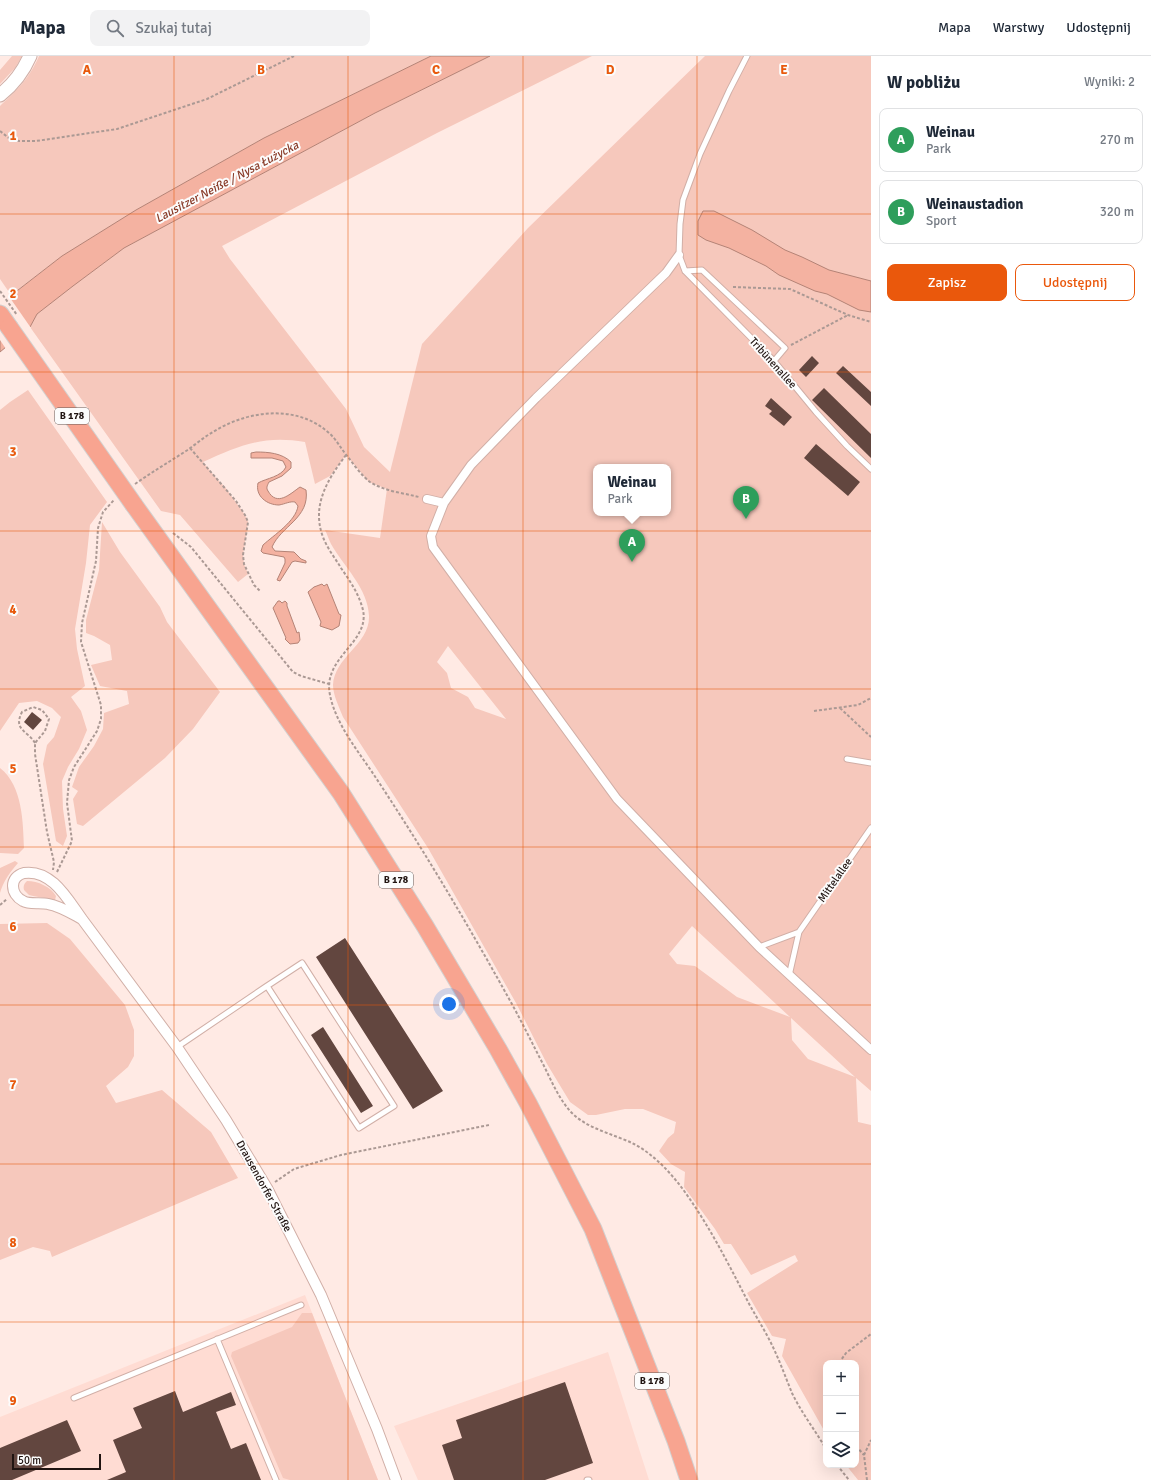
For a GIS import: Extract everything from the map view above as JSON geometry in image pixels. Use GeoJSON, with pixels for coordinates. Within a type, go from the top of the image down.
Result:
{"type":"FeatureCollection","features":[{"type":"Feature","properties":{"kind":"highway","name":"B 178"},"geometry":{"type":"LineString","coordinates":[[4,320],[134,505],[341,793],[425,926],[498,1049],[528,1103],[592,1229],[676,1441],[689,1480]]}},
{"type":"Feature","properties":{"kind":"street"},"geometry":{"type":"LineString","coordinates":[[0,95],[24,69],[30,56]]}},
{"type":"Feature","properties":{"kind":"street"},"geometry":{"type":"LineString","coordinates":[[679,255],[666,273],[536,398],[477,460],[444,503],[431,536],[433,547],[616,799],[759,947],[871,1050]]}},
{"type":"Feature","properties":{"kind":"street"},"geometry":{"type":"LineString","coordinates":[[427,499],[444,503]]}},
{"type":"Feature","properties":{"kind":"street","name":"Drausendorfer Straße"},"geometry":{"type":"LineString","coordinates":[[82,919],[57,906],[23,901],[13,890],[15,878],[24,873],[38,873],[52,881],[59,889],[82,919],[177,1047],[226,1120],[267,1188],[321,1295],[377,1429],[396,1480]]}},
{"type":"Feature","properties":{"kind":"lane"},"geometry":{"type":"LineString","coordinates":[[679,255],[680,224],[683,200],[700,154],[747,56]]}},
{"type":"Feature","properties":{"kind":"lane","name":"Tribünenallee"},"geometry":{"type":"LineString","coordinates":[[679,255],[685,271],[774,361],[816,412],[847,446],[871,469]]}},
{"type":"Feature","properties":{"kind":"lane"},"geometry":{"type":"LineString","coordinates":[[685,271],[702,270],[785,348],[774,361]]}},
{"type":"Feature","properties":{"kind":"lane"},"geometry":{"type":"LineString","coordinates":[[847,759],[871,763]]}},
{"type":"Feature","properties":{"kind":"lane","name":"Mittelallee"},"geometry":{"type":"LineString","coordinates":[[789,976],[799,932],[871,828]]}},
{"type":"Feature","properties":{"kind":"lane"},"geometry":{"type":"LineString","coordinates":[[759,947],[799,932]]}},
{"type":"Feature","properties":{"kind":"lane"},"geometry":{"type":"LineString","coordinates":[[177,1047],[267,986],[302,963],[394,1106],[359,1128],[267,986]]}},
{"type":"Feature","properties":{"kind":"lane"},"geometry":{"type":"LineString","coordinates":[[74,1398],[301,1305]]}},
{"type":"Feature","properties":{"kind":"lane"},"geometry":{"type":"LineString","coordinates":[[217,1339],[276,1480]]}},
{"type":"Feature","properties":{"kind":"path"},"geometry":{"type":"LineString","coordinates":[[0,131],[10,140],[36,141],[117,129],[207,99],[294,56]]}},
{"type":"Feature","properties":{"kind":"path"},"geometry":{"type":"LineString","coordinates":[[721,287],[790,289],[848,315],[871,322]]}},
{"type":"Feature","properties":{"kind":"path"},"geometry":{"type":"LineString","coordinates":[[785,348],[848,315]]}},
{"type":"Feature","properties":{"kind":"path"},"geometry":{"type":"LineString","coordinates":[[141,480],[213,432],[232,422],[246,417],[268,414],[287,414],[301,416],[316,423],[330,433],[369,482],[387,489],[427,499]]}},
{"type":"Feature","properties":{"kind":"path"},"geometry":{"type":"LineString","coordinates":[[190,448],[236,502],[248,522],[243,555],[244,564],[254,585],[260,591]]}},
{"type":"Feature","properties":{"kind":"path"},"geometry":{"type":"LineString","coordinates":[[346,455],[330,476],[322,494],[319,515],[323,537],[330,551],[356,590],[364,615],[360,633],[337,662],[329,684],[330,695],[336,713],[345,731],[401,816],[480,945],[557,1092],[569,1110],[580,1121],[634,1144],[651,1154],[680,1185],[698,1211],[722,1251],[771,1343],[793,1394],[823,1444]]}},
{"type":"Feature","properties":{"kind":"path"},"geometry":{"type":"LineString","coordinates":[[52,881],[72,841],[68,803],[69,780],[74,766],[97,731],[101,719],[101,705],[81,642],[82,623],[96,561],[98,528],[103,512],[118,496]]}},
{"type":"Feature","properties":{"kind":"path"},"geometry":{"type":"LineString","coordinates":[[168,529],[191,547],[293,672],[301,676],[329,684]]}},
{"type":"Feature","properties":{"kind":"path"},"geometry":{"type":"LineString","coordinates":[[814,711],[858,705],[871,698]]}},
{"type":"Feature","properties":{"kind":"path"},"geometry":{"type":"LineString","coordinates":[[35,743],[19,726],[18,722],[22,712],[33,707],[42,710],[49,719],[45,731],[35,743],[35,754],[47,832],[54,862],[52,881]]}},
{"type":"Feature","properties":{"kind":"path"},"geometry":{"type":"LineString","coordinates":[[840,708],[871,737]]}},
{"type":"Feature","properties":{"kind":"path"},"geometry":{"type":"LineString","coordinates":[[267,1188],[294,1169],[341,1154],[489,1125]]}},
{"type":"Feature","properties":{"kind":"path"},"geometry":{"type":"LineString","coordinates":[[841,1360],[846,1353],[871,1334]]}},
{"type":"Feature","properties":{"kind":"path"},"geometry":{"type":"LineString","coordinates":[[867,1480],[864,1456],[871,1440]]}},
{"type":"Feature","properties":{"kind":"path"},"geometry":{"type":"LineString","coordinates":[[859,1450],[864,1456]]}},
{"type":"Feature","properties":{"kind":"path"},"geometry":{"type":"LineString","coordinates":[[839,1468],[849,1480]]}},
{"type":"Feature","properties":{"kind":"shaded area"},"geometry":{"type":"Polygon","coordinates":[[[12,56],[22,56],[15,68],[0,84],[0,70],[12,56]]]}},
{"type":"Feature","properties":{"kind":"shaded area"},"geometry":{"type":"Polygon","coordinates":[[[39,56],[431,56],[264,138],[136,210],[62,256],[11,295],[0,279],[0,106],[27,78],[39,56]]]}},
{"type":"Feature","properties":{"kind":"shaded area"},"geometry":{"type":"Polygon","coordinates":[[[490,56],[592,56],[437,133],[222,246],[230,259],[346,409],[364,447],[390,472],[422,344],[528,228],[705,56],[871,56],[871,1091],[856,1078],[858,1122],[871,1125],[871,1480],[858,1480],[848,1468],[859,1468],[859,1360],[823,1360],[823,1429],[782,1356],[786,1339],[772,1336],[747,1293],[798,1261],[795,1255],[751,1275],[731,1244],[724,1244],[715,1229],[684,1187],[685,1172],[671,1164],[659,1151],[668,1138],[674,1133],[676,1122],[643,1109],[625,1109],[596,1115],[588,1115],[570,1102],[547,1064],[516,1003],[428,848],[343,717],[334,693],[333,685],[335,675],[339,666],[364,635],[368,626],[369,616],[368,606],[360,587],[336,553],[325,530],[380,538],[387,489],[369,482],[346,455],[330,476],[315,484],[305,442],[277,440],[252,443],[203,462],[225,487],[245,515],[248,522],[243,555],[244,564],[248,574],[238,582],[180,515],[161,511],[30,327],[37,314],[124,248],[375,113],[490,56]],[[448,646],[437,662],[447,673],[451,688],[468,697],[475,708],[506,719],[448,646]],[[692,926],[669,954],[677,964],[695,966],[737,997],[790,1017],[692,926]],[[791,1018],[792,1040],[808,1059],[855,1077],[791,1018]]]}},
{"type":"Feature","properties":{"kind":"shaded area"},"geometry":{"type":"Polygon","coordinates":[[[28,390],[107,502],[90,525],[86,563],[75,629],[77,649],[85,686],[71,697],[81,711],[87,730],[62,781],[63,809],[67,836],[63,846],[56,841],[43,764],[47,745],[54,737],[61,717],[52,708],[37,701],[19,703],[0,731],[0,410],[28,390]]]}},
{"type":"Feature","properties":{"kind":"shaded area"},"geometry":{"type":"Polygon","coordinates":[[[102,522],[120,552],[160,607],[167,622],[220,692],[193,729],[165,758],[83,826],[77,824],[73,799],[78,791],[72,787],[79,767],[94,746],[103,729],[104,713],[129,704],[127,691],[100,686],[91,665],[112,660],[110,645],[86,633],[86,620],[99,570],[102,522]]]}},
{"type":"Feature","properties":{"kind":"shaded area"},"geometry":{"type":"Polygon","coordinates":[[[0,768],[8,776],[13,785],[20,805],[24,848],[18,854],[0,853],[0,768]]]}},
{"type":"Feature","properties":{"kind":"shaded area"},"geometry":{"type":"Polygon","coordinates":[[[15,861],[18,863],[7,877],[0,893],[0,868],[15,861]]]}},
{"type":"Feature","properties":{"kind":"shaded area"},"geometry":{"type":"Polygon","coordinates":[[[27,881],[40,883],[48,887],[56,896],[55,900],[29,895],[24,890],[24,885],[27,881]]]}},
{"type":"Feature","properties":{"kind":"shaded area"},"geometry":{"type":"Polygon","coordinates":[[[47,923],[70,939],[125,1005],[134,1030],[134,1056],[128,1067],[106,1086],[116,1103],[162,1090],[211,1132],[238,1178],[52,1257],[50,1251],[33,1247],[0,1260],[0,924],[47,923]]]}},
{"type":"Feature","properties":{"kind":"shaded area"},"geometry":{"type":"Polygon","coordinates":[[[305,1295],[378,1480],[0,1480],[0,1417],[305,1295]]]}},
{"type":"Feature","properties":{"kind":"shaded area"},"geometry":{"type":"Polygon","coordinates":[[[302,1313],[312,1313],[378,1480],[290,1480],[283,1478],[231,1356],[232,1352],[292,1327],[302,1313]]]}},
{"type":"Feature","properties":{"kind":"shaded area"},"geometry":{"type":"Polygon","coordinates":[[[608,1352],[649,1480],[418,1480],[394,1426],[608,1352]]]}},
{"type":"Feature","properties":{"kind":"water","name":"Lausitzer Neiße / Nysa Łużycka"},"geometry":{"type":"Polygon","coordinates":[[[431,56],[490,56],[375,113],[124,248],[37,314],[30,327],[0,352],[0,304],[62,256],[136,210],[264,138],[431,56]]]}},
{"type":"Feature","properties":{"kind":"water"},"geometry":{"type":"Polygon","coordinates":[[[703,211],[714,211],[752,230],[785,250],[829,270],[871,281],[871,312],[859,310],[827,294],[815,291],[779,275],[766,266],[729,248],[706,240],[698,235],[698,221],[703,211]]]}},
{"type":"Feature","properties":{"kind":"water"},"geometry":{"type":"Polygon","coordinates":[[[256,452],[279,455],[291,462],[291,468],[282,476],[269,482],[267,489],[272,496],[279,499],[288,496],[300,487],[306,490],[304,508],[276,540],[272,547],[275,551],[294,552],[301,559],[306,561],[306,563],[295,561],[292,562],[280,581],[277,580],[285,563],[284,557],[263,553],[261,551],[263,545],[289,522],[298,506],[295,502],[275,505],[266,501],[260,496],[258,492],[258,483],[281,473],[286,467],[283,461],[272,458],[251,458],[251,453],[256,452]]]}},
{"type":"Feature","properties":{"kind":"water"},"geometry":{"type":"Polygon","coordinates":[[[322,584],[324,586],[327,584],[339,614],[341,615],[339,626],[332,630],[320,626],[321,622],[308,592],[314,587],[322,584]]]}},
{"type":"Feature","properties":{"kind":"water"},"geometry":{"type":"Polygon","coordinates":[[[278,601],[282,603],[285,601],[287,603],[297,633],[299,632],[300,640],[298,643],[290,644],[285,639],[286,638],[273,608],[278,601]]]}},
{"type":"Feature","properties":{"kind":"pier"},"geometry":{"type":"Polygon","coordinates":[[[8,295],[31,328],[6,349],[0,340],[0,302],[8,295]]]}},
{"type":"Feature","properties":{"kind":"building"},"geometry":{"type":"Polygon","coordinates":[[[812,356],[819,363],[806,377],[799,370],[812,356]]]}},
{"type":"Feature","properties":{"kind":"building"},"geometry":{"type":"Polygon","coordinates":[[[843,366],[871,392],[871,406],[836,373],[843,366]]]}},
{"type":"Feature","properties":{"kind":"building"},"geometry":{"type":"Polygon","coordinates":[[[824,388],[871,434],[871,458],[812,400],[824,388]]]}},
{"type":"Feature","properties":{"kind":"building"},"geometry":{"type":"Polygon","coordinates":[[[771,398],[792,417],[784,426],[769,414],[772,411],[765,406],[771,398]]]}},
{"type":"Feature","properties":{"kind":"building"},"geometry":{"type":"Polygon","coordinates":[[[816,444],[860,482],[848,496],[804,458],[816,444]]]}},
{"type":"Feature","properties":{"kind":"building"},"geometry":{"type":"Polygon","coordinates":[[[32,712],[42,720],[33,730],[24,722],[32,712]]]}},
{"type":"Feature","properties":{"kind":"building"},"geometry":{"type":"Polygon","coordinates":[[[345,938],[443,1091],[413,1109],[316,957],[345,938]]]}},
{"type":"Feature","properties":{"kind":"building"},"geometry":{"type":"Polygon","coordinates":[[[323,1027],[373,1106],[361,1113],[311,1035],[323,1027]]]}},
{"type":"Feature","properties":{"kind":"building"},"geometry":{"type":"Polygon","coordinates":[[[565,1382],[593,1463],[545,1480],[454,1480],[442,1445],[462,1438],[456,1420],[565,1382]]]}},
{"type":"Feature","properties":{"kind":"building"},"geometry":{"type":"Polygon","coordinates":[[[175,1391],[183,1412],[231,1392],[236,1405],[216,1412],[231,1449],[246,1443],[261,1480],[107,1480],[126,1472],[113,1440],[142,1428],[133,1408],[175,1391]]]}},
{"type":"Feature","properties":{"kind":"building"},"geometry":{"type":"Polygon","coordinates":[[[67,1420],[81,1451],[12,1480],[0,1480],[0,1448],[67,1420]]]}},
{"type":"Feature","properties":{"kind":"place","name":"Weinaustadion"},"geometry":{"type":"Point","coordinates":[746,519]}},
{"type":"Feature","properties":{"kind":"place","name":"Weinau"},"geometry":{"type":"Point","coordinates":[632,562]}}]}
